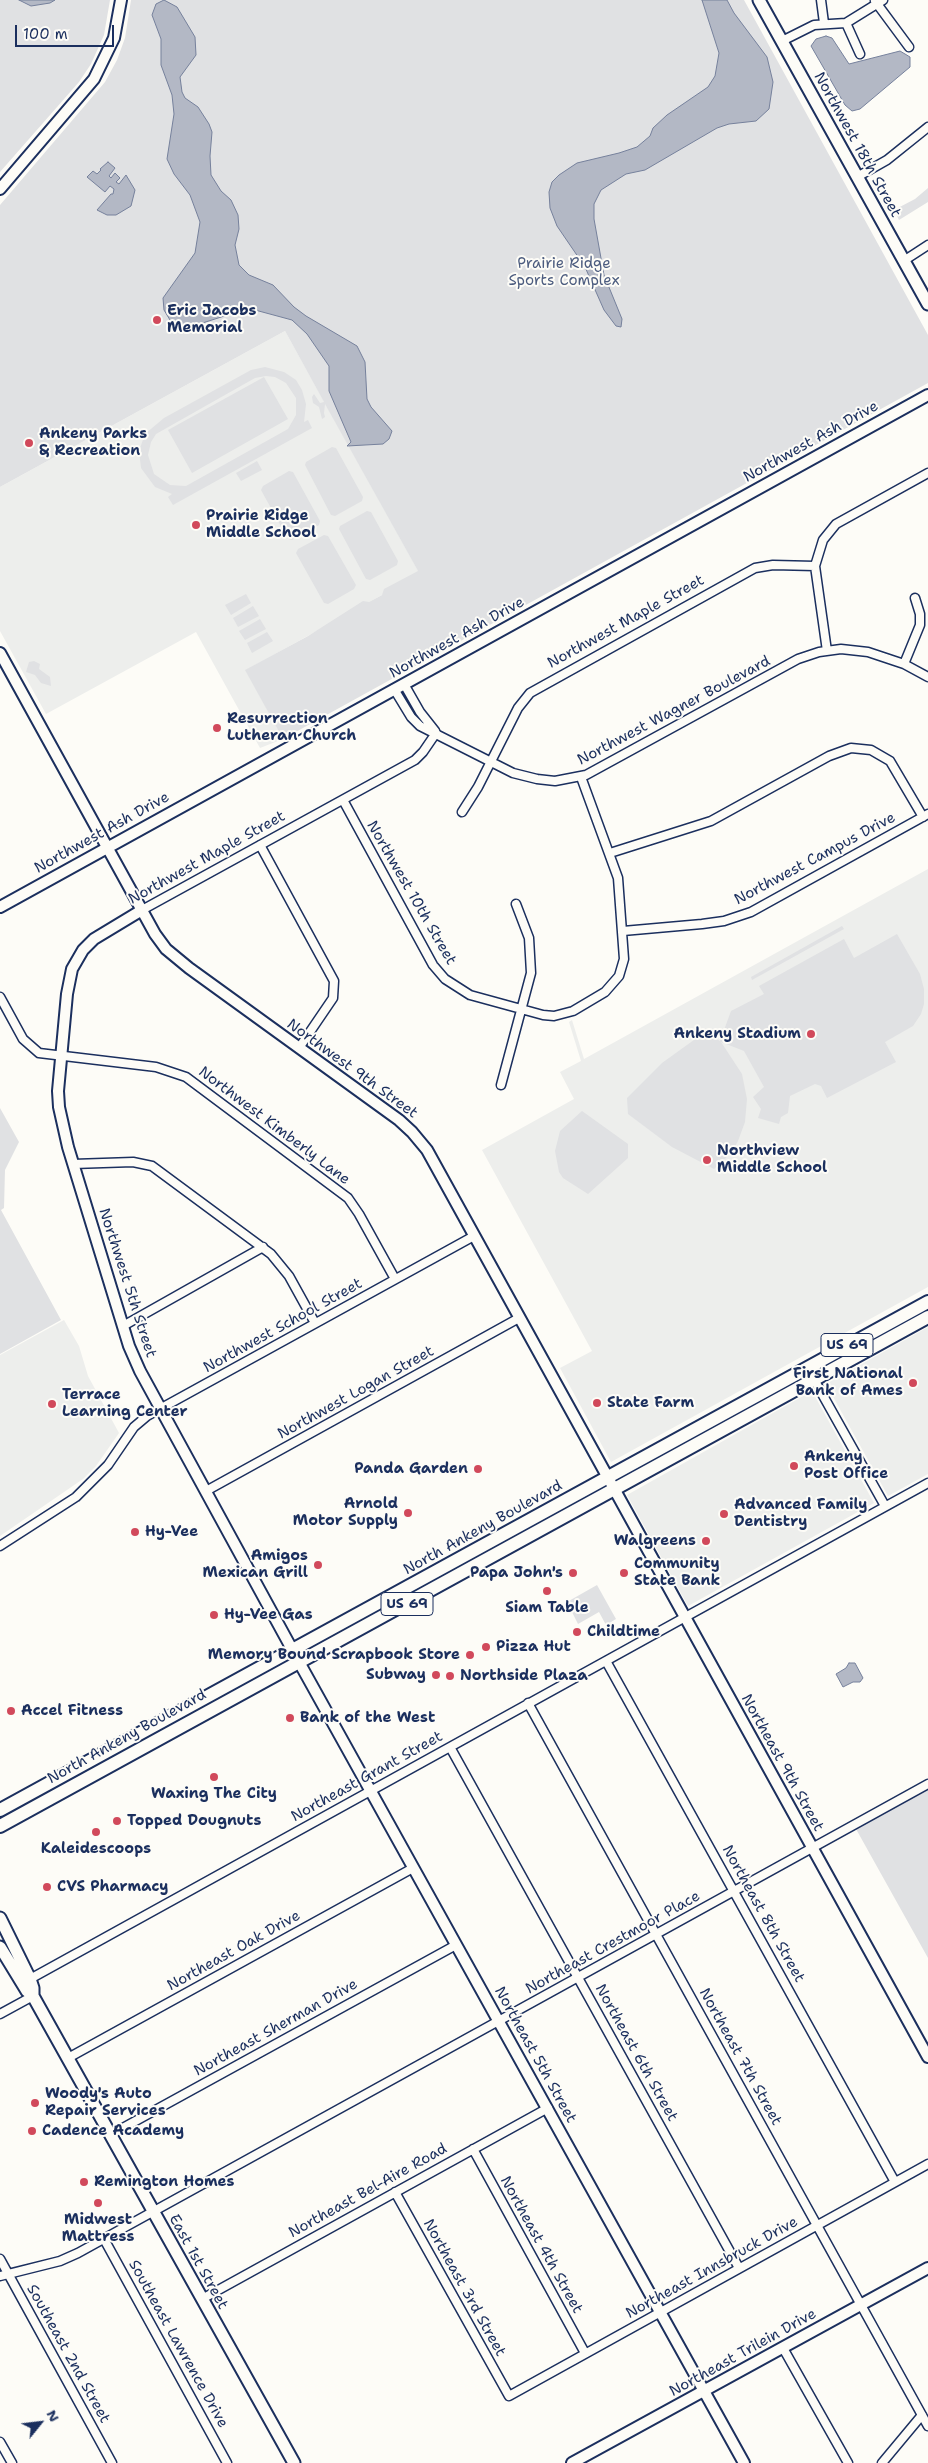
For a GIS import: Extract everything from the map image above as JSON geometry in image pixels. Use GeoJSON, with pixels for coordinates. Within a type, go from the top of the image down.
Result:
{"type":"FeatureCollection","features":[{"type":"Feature","properties":{"kind":"main road","name":"Northwest 18th Street"},"geometry":{"type":"LineString","coordinates":[[759,0],[928,304]]}},
{"type":"Feature","properties":{"kind":"main road","name":"North Ankeny Boulevard"},"geometry":{"type":"LineString","coordinates":[[611,1483],[806,1367],[928,1302]]}},
{"type":"Feature","properties":{"kind":"main road","name":"North Ankeny Boulevard"},"geometry":{"type":"LineString","coordinates":[[0,1826],[296,1657],[611,1483],[813,1379],[928,1317]]}},
{"type":"Feature","properties":{"kind":"main road","name":"North Ankeny Boulevard"},"geometry":{"type":"LineString","coordinates":[[0,1810],[296,1657]]}},
{"type":"Feature","properties":{"kind":"main road","name":"East 1st Street"},"geometry":{"type":"LineString","coordinates":[[0,1918],[30,1979],[33,1996]]}},
{"type":"Feature","properties":{"kind":"main road","name":"East 1st Street"},"geometry":{"type":"LineString","coordinates":[[0,1947],[27,1992],[33,1996],[294,2463]]}},
{"type":"Feature","properties":{"kind":"street"},"geometry":{"type":"LineString","coordinates":[[0,189],[98,73],[114,38],[121,0]]}},
{"type":"Feature","properties":{"kind":"street"},"geometry":{"type":"LineString","coordinates":[[821,0],[824,24]]}},
{"type":"Feature","properties":{"kind":"street"},"geometry":{"type":"LineString","coordinates":[[782,41],[814,25],[846,23],[878,1],[909,47]]}},
{"type":"Feature","properties":{"kind":"street"},"geometry":{"type":"LineString","coordinates":[[846,23],[860,54]]}},
{"type":"Feature","properties":{"kind":"street"},"geometry":{"type":"LineString","coordinates":[[857,177],[886,160],[928,127]]}},
{"type":"Feature","properties":{"kind":"street"},"geometry":{"type":"LineString","coordinates":[[905,260],[928,245]]}},
{"type":"Feature","properties":{"kind":"street","name":"Northwest Ash Drive"},"geometry":{"type":"LineString","coordinates":[[0,907],[928,395]]}},
{"type":"Feature","properties":{"kind":"street"},"geometry":{"type":"LineString","coordinates":[[827,651],[815,566],[823,540],[836,524],[928,473]]}},
{"type":"Feature","properties":{"kind":"street","name":"Northwest Maple Street"},"geometry":{"type":"LineString","coordinates":[[462,812],[478,787],[518,708],[523,700],[537,689],[754,568],[773,565],[815,566]]}},
{"type":"Feature","properties":{"kind":"street"},"geometry":{"type":"LineString","coordinates":[[904,664],[920,625],[920,614],[915,598]]}},
{"type":"Feature","properties":{"kind":"street","name":"Northwest Wagner Boulevard"},"geometry":{"type":"LineString","coordinates":[[394,689],[411,717],[420,726],[490,763],[513,773],[544,781],[581,777],[798,659],[827,651],[848,650],[868,652],[904,664],[928,676]]}},
{"type":"Feature","properties":{"kind":"street","name":"Northwest 9th Street"},"geometry":{"type":"LineString","coordinates":[[0,653],[160,942],[173,956],[412,1132],[430,1155],[611,1483]]}},
{"type":"Feature","properties":{"kind":"street","name":"Northwest Wagner Boulevard"},"geometry":{"type":"LineString","coordinates":[[404,684],[420,712],[436,733]]}},
{"type":"Feature","properties":{"kind":"street","name":"Northwest Maple Street"},"geometry":{"type":"LineString","coordinates":[[61,1056],[70,977],[78,956],[101,933],[415,760],[424,752],[436,733]]}},
{"type":"Feature","properties":{"kind":"street"},"geometry":{"type":"LineString","coordinates":[[610,852],[711,821],[829,756],[851,748],[871,750],[890,762],[925,815]]}},
{"type":"Feature","properties":{"kind":"street","name":"Northwest 10th Street"},"geometry":{"type":"LineString","coordinates":[[343,800],[429,958],[441,975],[466,993],[549,1016],[560,1015],[573,1011],[605,992],[616,979],[623,966],[623,931],[618,878],[581,777]]}},
{"type":"Feature","properties":{"kind":"street","name":"Northwest Campus Drive"},"geometry":{"type":"LineString","coordinates":[[623,931],[724,921],[750,912],[925,815]]}},
{"type":"Feature","properties":{"kind":"street"},"geometry":{"type":"LineString","coordinates":[[260,845],[334,981],[334,998],[299,1048]]}},
{"type":"Feature","properties":{"kind":"street"},"geometry":{"type":"LineString","coordinates":[[501,1085],[531,977],[532,956],[528,932],[516,904]]}},
{"type":"Feature","properties":{"kind":"street","name":"Northwest Kimberly Lane"},"geometry":{"type":"LineString","coordinates":[[0,997],[27,1044],[39,1053],[156,1067],[186,1078],[348,1198],[395,1279]]}},
{"type":"Feature","properties":{"kind":"street","name":"Northwest 5th Street"},"geometry":{"type":"LineString","coordinates":[[61,1056],[59,1108],[122,1326],[140,1371],[296,1657]]}},
{"type":"Feature","properties":{"kind":"street"},"geometry":{"type":"LineString","coordinates":[[74,1164],[133,1162],[152,1166],[263,1247],[279,1262],[315,1323]]}},
{"type":"Feature","properties":{"kind":"street","name":"Northwest School Street"},"geometry":{"type":"LineString","coordinates":[[0,1546],[76,1497],[108,1465],[139,1422],[474,1236]]}},
{"type":"Feature","properties":{"kind":"street"},"geometry":{"type":"LineString","coordinates":[[122,1326],[263,1247]]}},
{"type":"Feature","properties":{"kind":"street","name":"Northwest Logan Street"},"geometry":{"type":"LineString","coordinates":[[206,1491],[519,1318]]}},
{"type":"Feature","properties":{"kind":"street"},"geometry":{"type":"LineString","coordinates":[[806,1367],[885,1506]]}},
{"type":"Feature","properties":{"kind":"street","name":"Northeast 9th Street"},"geometry":{"type":"LineString","coordinates":[[611,1483],[928,2057]]}},
{"type":"Feature","properties":{"kind":"street","name":"Northeast Grant Street"},"geometry":{"type":"LineString","coordinates":[[30,1979],[928,1483]]}},
{"type":"Feature","properties":{"kind":"street","name":"Northeast 5th Street"},"geometry":{"type":"LineString","coordinates":[[296,1657],[744,2463]]}},
{"type":"Feature","properties":{"kind":"street","name":"Northeast 8th Street"},"geometry":{"type":"LineString","coordinates":[[606,1661],[895,2182]]}},
{"type":"Feature","properties":{"kind":"street","name":"Northeast 7th Street"},"geometry":{"type":"LineString","coordinates":[[528,1703],[928,2426]]}},
{"type":"Feature","properties":{"kind":"street","name":"Northeast 6th Street"},"geometry":{"type":"LineString","coordinates":[[450,1747],[739,2268]]}},
{"type":"Feature","properties":{"kind":"street","name":"Northeast Crestmoor Place"},"geometry":{"type":"LineString","coordinates":[[4,2275],[60,2261],[104,2239],[928,1784]]}},
{"type":"Feature","properties":{"kind":"street","name":"Northeast Oak Drive"},"geometry":{"type":"LineString","coordinates":[[68,2058],[413,1868]]}},
{"type":"Feature","properties":{"kind":"street","name":"Northeast Sherman Drive"},"geometry":{"type":"LineString","coordinates":[[110,2135],[456,1945]]}},
{"type":"Feature","properties":{"kind":"street"},"geometry":{"type":"LineString","coordinates":[[0,2014],[33,1996]]}},
{"type":"Feature","properties":{"kind":"street","name":"Northeast Bel-Aire Road"},"geometry":{"type":"LineString","coordinates":[[202,2299],[548,2108]]}},
{"type":"Feature","properties":{"kind":"street","name":"Northeast 4th Street"},"geometry":{"type":"LineString","coordinates":[[473,2150],[585,2353]]}},
{"type":"Feature","properties":{"kind":"street","name":"Northeast Innsbruck Drive"},"geometry":{"type":"LineString","coordinates":[[508,2396],[928,2164]]}},
{"type":"Feature","properties":{"kind":"street","name":"Northeast 3rd Street"},"geometry":{"type":"LineString","coordinates":[[395,2192],[508,2396]]}},
{"type":"Feature","properties":{"kind":"street","name":"Southeast Lawrence Drive"},"geometry":{"type":"LineString","coordinates":[[104,2239],[228,2463]]}},
{"type":"Feature","properties":{"kind":"street","name":"Southeast 2nd Street"},"geometry":{"type":"LineString","coordinates":[[0,2259],[4,2275],[112,2463]]}},
{"type":"Feature","properties":{"kind":"street","name":"Northeast Trilein Drive"},"geometry":{"type":"LineString","coordinates":[[572,2463],[928,2268]]}},
{"type":"Feature","properties":{"kind":"street"},"geometry":{"type":"LineString","coordinates":[[783,2348],[848,2463]]}},
{"type":"Feature","properties":{"kind":"street"},"geometry":{"type":"LineString","coordinates":[[882,2463],[922,2415]]}},
{"type":"Feature","properties":{"kind":"street"},"geometry":{"type":"LineString","coordinates":[[0,2442],[12,2463]]}},
{"type":"Feature","properties":{"kind":"shaded area"},"geometry":{"type":"Polygon","coordinates":[[[19,0],[55,0],[50,3],[31,6],[19,0]]]}},
{"type":"Feature","properties":{"kind":"shaded area"},"geometry":{"type":"Polygon","coordinates":[[[164,0],[177,7],[195,37],[196,55],[180,77],[182,92],[185,98],[198,107],[212,132],[211,175],[221,191],[231,200],[238,215],[239,229],[235,245],[239,265],[249,275],[273,285],[294,307],[306,316],[357,346],[365,362],[367,399],[371,407],[392,431],[389,439],[383,444],[347,446],[351,442],[329,391],[329,366],[307,334],[292,320],[255,310],[240,311],[190,327],[182,327],[170,320],[164,310],[163,298],[195,253],[200,222],[190,195],[174,174],[167,159],[174,114],[172,95],[161,65],[161,39],[152,15],[156,4],[164,0]]]}},
{"type":"Feature","properties":{"kind":"shaded area"},"geometry":{"type":"Polygon","coordinates":[[[702,0],[727,0],[734,13],[767,57],[773,82],[769,109],[756,121],[729,124],[717,128],[645,170],[626,174],[601,190],[594,204],[594,219],[604,275],[622,319],[621,327],[616,326],[604,310],[585,267],[557,226],[550,208],[549,192],[552,182],[577,163],[637,147],[650,136],[653,128],[667,115],[708,87],[715,76],[719,53],[702,0]]]}},
{"type":"Feature","properties":{"kind":"shaded area"},"geometry":{"type":"Polygon","coordinates":[[[826,36],[832,38],[849,64],[900,51],[910,57],[910,67],[860,109],[852,111],[845,105],[811,46],[816,39],[826,36]]]}},
{"type":"Feature","properties":{"kind":"shaded area"},"geometry":{"type":"Polygon","coordinates":[[[108,162],[115,168],[109,176],[111,178],[115,173],[120,178],[116,182],[119,184],[126,175],[135,190],[131,206],[116,215],[107,215],[97,210],[113,194],[114,189],[110,186],[105,192],[87,177],[93,171],[97,174],[108,162]]]}},
{"type":"Feature","properties":{"kind":"shaded area","name":"Prairie Ridge Middle School"},"geometry":{"type":"Polygon","coordinates":[[[285,331],[420,574],[246,670],[283,739],[260,748],[196,632],[46,714],[0,631],[0,487],[285,331]]]}},
{"type":"Feature","properties":{"kind":"shaded area","name":"Northview Middle School"},"geometry":{"type":"Polygon","coordinates":[[[928,869],[928,1287],[611,1462],[560,1368],[592,1351],[482,1150],[574,1099],[560,1072],[581,1061],[569,1022],[572,1020],[584,1059],[928,869]]]}},
{"type":"Feature","properties":{"kind":"shaded area","name":"Terrace Learning Center"},"geometry":{"type":"Polygon","coordinates":[[[64,1320],[79,1346],[88,1376],[119,1433],[96,1466],[83,1479],[0,1536],[0,1355],[64,1320]]]}},
{"type":"Feature","properties":{"kind":"shaded area"},"geometry":{"type":"Polygon","coordinates":[[[928,1327],[928,1474],[888,1496],[826,1384],[928,1327]]]}},
{"type":"Feature","properties":{"kind":"shaded area"},"geometry":{"type":"Polygon","coordinates":[[[812,1391],[874,1503],[688,1606],[627,1495],[812,1391]]]}},
{"type":"Feature","properties":{"kind":"shaded area"},"geometry":{"type":"Polygon","coordinates":[[[849,1663],[855,1663],[863,1678],[860,1682],[853,1682],[843,1687],[836,1674],[846,1668],[849,1663]]]}},
{"type":"Feature","properties":{"kind":"green space"},"geometry":{"type":"Polygon","coordinates":[[[0,0],[110,0],[104,35],[91,64],[79,82],[0,172],[0,0]]]}},
{"type":"Feature","properties":{"kind":"green space","name":"Prairie Ridge Sports Complex"},"geometry":{"type":"Polygon","coordinates":[[[131,0],[744,0],[928,335],[928,383],[283,739],[245,670],[308,636],[363,601],[369,602],[382,595],[384,589],[418,571],[325,404],[325,417],[322,419],[319,407],[313,403],[312,397],[314,394],[320,403],[324,402],[285,331],[0,487],[0,205],[105,82],[117,60],[125,38],[131,0]]]}},
{"type":"Feature","properties":{"kind":"green space"},"geometry":{"type":"Polygon","coordinates":[[[928,188],[928,202],[899,220],[894,210],[915,199],[928,188]]]}},
{"type":"Feature","properties":{"kind":"green space"},"geometry":{"type":"Polygon","coordinates":[[[265,367],[284,372],[296,380],[302,390],[306,404],[304,422],[308,420],[312,428],[173,505],[168,497],[172,494],[155,487],[141,468],[139,451],[145,434],[164,418],[251,370],[265,367]],[[275,377],[255,378],[156,434],[151,442],[148,455],[154,474],[170,485],[186,486],[288,429],[296,415],[296,398],[286,383],[275,377]]]}},
{"type":"Feature","properties":{"kind":"green space"},"geometry":{"type":"Polygon","coordinates":[[[264,377],[288,419],[192,473],[168,430],[264,377]]]}},
{"type":"Feature","properties":{"kind":"green space"},"geometry":{"type":"Polygon","coordinates":[[[332,447],[336,448],[363,497],[362,501],[335,516],[331,515],[305,465],[306,462],[332,447]]]}},
{"type":"Feature","properties":{"kind":"green space"},"geometry":{"type":"Polygon","coordinates":[[[257,461],[262,470],[241,481],[236,473],[257,461]]]}},
{"type":"Feature","properties":{"kind":"green space"},"geometry":{"type":"Polygon","coordinates":[[[289,471],[293,472],[320,521],[319,525],[292,540],[288,539],[261,490],[263,486],[289,471]]]}},
{"type":"Feature","properties":{"kind":"green space"},"geometry":{"type":"Polygon","coordinates":[[[367,511],[371,512],[398,561],[397,565],[370,580],[366,579],[339,529],[340,526],[367,511]]]}},
{"type":"Feature","properties":{"kind":"green space"},"geometry":{"type":"Polygon","coordinates":[[[324,535],[328,536],[356,585],[354,589],[328,604],[324,603],[296,553],[298,549],[324,535]]]}},
{"type":"Feature","properties":{"kind":"green space"},"geometry":{"type":"Polygon","coordinates":[[[246,594],[251,603],[231,615],[225,605],[246,594]]]}},
{"type":"Feature","properties":{"kind":"green space"},"geometry":{"type":"Polygon","coordinates":[[[253,606],[259,616],[238,627],[233,618],[253,606]]]}},
{"type":"Feature","properties":{"kind":"green space"},"geometry":{"type":"Polygon","coordinates":[[[260,619],[266,629],[245,640],[239,631],[260,619]]]}},
{"type":"Feature","properties":{"kind":"green space"},"geometry":{"type":"Polygon","coordinates":[[[267,632],[273,641],[252,653],[247,643],[267,632]]]}},
{"type":"Feature","properties":{"kind":"green space"},"geometry":{"type":"Polygon","coordinates":[[[34,661],[40,664],[39,669],[50,677],[51,686],[41,683],[35,675],[26,672],[29,662],[34,661]]]}},
{"type":"Feature","properties":{"kind":"green space"},"geometry":{"type":"Polygon","coordinates":[[[842,926],[844,929],[752,980],[751,977],[842,926]]]}},
{"type":"Feature","properties":{"kind":"green space","name":"Ankeny Stadium"},"geometry":{"type":"Polygon","coordinates":[[[897,934],[920,974],[924,989],[924,1004],[921,1014],[913,1026],[885,1042],[896,1062],[827,1098],[821,1086],[815,1084],[790,1096],[788,1113],[781,1117],[779,1124],[758,1118],[761,1109],[753,1097],[764,1087],[744,1051],[721,1042],[742,1074],[747,1099],[745,1122],[738,1141],[732,1152],[714,1169],[672,1147],[628,1114],[627,1098],[662,1063],[705,1032],[720,1041],[731,1011],[764,994],[759,986],[844,939],[854,958],[897,934]]]}},
{"type":"Feature","properties":{"kind":"green space"},"geometry":{"type":"Polygon","coordinates":[[[0,1108],[19,1142],[5,1170],[4,1208],[1,1210],[61,1320],[0,1354],[0,1108]]]}},
{"type":"Feature","properties":{"kind":"green space"},"geometry":{"type":"Polygon","coordinates":[[[582,1111],[628,1144],[628,1158],[588,1194],[563,1178],[559,1172],[555,1151],[560,1131],[582,1111]]]}},
{"type":"Feature","properties":{"kind":"green space"},"geometry":{"type":"Polygon","coordinates":[[[597,1585],[616,1619],[606,1625],[599,1612],[578,1624],[567,1602],[597,1585]]]}},
{"type":"Feature","properties":{"kind":"green space"},"geometry":{"type":"Polygon","coordinates":[[[928,1789],[928,1958],[856,1829],[928,1789]]]}},
{"type":"Feature","properties":{"kind":"place","name":"Eric Jacobs Memorial"},"geometry":{"type":"Point","coordinates":[157,320]}},
{"type":"Feature","properties":{"kind":"place","name":"Ankeny Parks & Recreation"},"geometry":{"type":"Point","coordinates":[29,443]}},
{"type":"Feature","properties":{"kind":"place","name":"Prairie Ridge Middle School"},"geometry":{"type":"Point","coordinates":[196,525]}},
{"type":"Feature","properties":{"kind":"place","name":"Resurrection Lutheran Church"},"geometry":{"type":"Point","coordinates":[217,728]}},
{"type":"Feature","properties":{"kind":"place","name":"Ankeny Stadium"},"geometry":{"type":"Point","coordinates":[811,1034]}},
{"type":"Feature","properties":{"kind":"place","name":"Northview Middle School"},"geometry":{"type":"Point","coordinates":[707,1160]}},
{"type":"Feature","properties":{"kind":"place","name":"First National Bank of Ames"},"geometry":{"type":"Point","coordinates":[913,1383]}},
{"type":"Feature","properties":{"kind":"place","name":"State Farm"},"geometry":{"type":"Point","coordinates":[597,1403]}},
{"type":"Feature","properties":{"kind":"place","name":"Terrace Learning Center"},"geometry":{"type":"Point","coordinates":[52,1404]}},
{"type":"Feature","properties":{"kind":"place","name":"Ankeny Post Office"},"geometry":{"type":"Point","coordinates":[794,1466]}},
{"type":"Feature","properties":{"kind":"place","name":"Panda Garden"},"geometry":{"type":"Point","coordinates":[478,1469]}},
{"type":"Feature","properties":{"kind":"place","name":"Arnold Motor Supply"},"geometry":{"type":"Point","coordinates":[408,1513]}},
{"type":"Feature","properties":{"kind":"place","name":"Advanced Family Dentistry"},"geometry":{"type":"Point","coordinates":[724,1514]}},
{"type":"Feature","properties":{"kind":"place","name":"Hy-Vee"},"geometry":{"type":"Point","coordinates":[135,1532]}},
{"type":"Feature","properties":{"kind":"place","name":"Walgreens"},"geometry":{"type":"Point","coordinates":[706,1541]}},
{"type":"Feature","properties":{"kind":"place","name":"Amigos Mexican Grill"},"geometry":{"type":"Point","coordinates":[318,1565]}},
{"type":"Feature","properties":{"kind":"place","name":"Papa John's"},"geometry":{"type":"Point","coordinates":[573,1573]}},
{"type":"Feature","properties":{"kind":"place","name":"Community State Bank"},"geometry":{"type":"Point","coordinates":[624,1573]}},
{"type":"Feature","properties":{"kind":"place","name":"Siam Table"},"geometry":{"type":"Point","coordinates":[547,1591]}},
{"type":"Feature","properties":{"kind":"place","name":"Hy-Vee Gas"},"geometry":{"type":"Point","coordinates":[214,1615]}},
{"type":"Feature","properties":{"kind":"place","name":"Childtime"},"geometry":{"type":"Point","coordinates":[577,1632]}},
{"type":"Feature","properties":{"kind":"place","name":"Pizza Hut"},"geometry":{"type":"Point","coordinates":[486,1647]}},
{"type":"Feature","properties":{"kind":"place","name":"Memory Bound Scrapbook Store"},"geometry":{"type":"Point","coordinates":[470,1655]}},
{"type":"Feature","properties":{"kind":"place","name":"Subway"},"geometry":{"type":"Point","coordinates":[436,1675]}},
{"type":"Feature","properties":{"kind":"place","name":"Northside Plaza"},"geometry":{"type":"Point","coordinates":[450,1676]}},
{"type":"Feature","properties":{"kind":"place","name":"Accel Fitness"},"geometry":{"type":"Point","coordinates":[11,1711]}},
{"type":"Feature","properties":{"kind":"place","name":"Bank of the West"},"geometry":{"type":"Point","coordinates":[290,1718]}},
{"type":"Feature","properties":{"kind":"place","name":"Waxing The City"},"geometry":{"type":"Point","coordinates":[214,1777]}},
{"type":"Feature","properties":{"kind":"place","name":"Topped Dougnuts"},"geometry":{"type":"Point","coordinates":[117,1821]}},
{"type":"Feature","properties":{"kind":"place","name":"Kaleidescoops"},"geometry":{"type":"Point","coordinates":[96,1832]}},
{"type":"Feature","properties":{"kind":"place","name":"CVS Pharmacy"},"geometry":{"type":"Point","coordinates":[47,1887]}},
{"type":"Feature","properties":{"kind":"place","name":"Woody's Auto Repair Services"},"geometry":{"type":"Point","coordinates":[35,2103]}},
{"type":"Feature","properties":{"kind":"place","name":"Cadence Academy"},"geometry":{"type":"Point","coordinates":[32,2131]}},
{"type":"Feature","properties":{"kind":"place","name":"Remington Homes"},"geometry":{"type":"Point","coordinates":[84,2182]}},
{"type":"Feature","properties":{"kind":"place","name":"Midwest Mattress"},"geometry":{"type":"Point","coordinates":[98,2203]}}]}
